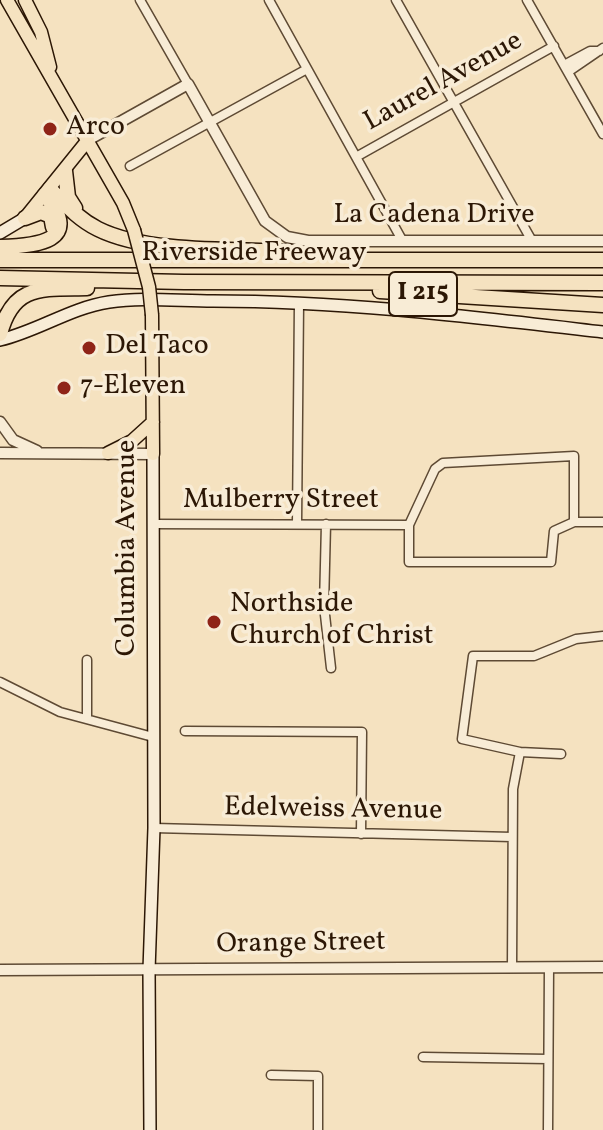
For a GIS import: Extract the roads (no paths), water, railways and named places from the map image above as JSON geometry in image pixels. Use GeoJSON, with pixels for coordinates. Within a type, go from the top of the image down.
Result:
{"type":"FeatureCollection","features":[{"type":"Feature","properties":{"kind":"highway"},"geometry":{"type":"LineString","coordinates":[[65,171],[68,197],[81,219]]}},
{"type":"Feature","properties":{"kind":"highway"},"geometry":{"type":"LineString","coordinates":[[47,192],[81,219],[123,239],[186,248],[301,252],[345,261]]}},
{"type":"Feature","properties":{"kind":"highway"},"geometry":{"type":"LineString","coordinates":[[0,247],[37,246],[51,238],[59,226],[59,218],[47,192]]}},
{"type":"Feature","properties":{"kind":"highway"},"geometry":{"type":"LineString","coordinates":[[25,218],[41,212],[51,216],[54,230],[51,238]]}},
{"type":"Feature","properties":{"kind":"highway","name":"Riverside Freeway"},"geometry":{"type":"LineString","coordinates":[[0,260],[603,260]]}},
{"type":"Feature","properties":{"kind":"highway","name":"Riverside Freeway"},"geometry":{"type":"LineString","coordinates":[[0,278],[603,286]]}},
{"type":"Feature","properties":{"kind":"highway","name":"I 215"},"geometry":{"type":"LineString","coordinates":[[244,280],[603,305]]}},
{"type":"Feature","properties":{"kind":"highway"},"geometry":{"type":"LineString","coordinates":[[0,337],[11,305],[28,294],[80,288],[164,287],[184,282]]}},
{"type":"Feature","properties":{"kind":"main road","name":"Columbia Avenue"},"geometry":{"type":"LineString","coordinates":[[7,0],[123,203],[134,230],[149,287],[153,422],[154,828],[149,970],[150,1130]]}},
{"type":"Feature","properties":{"kind":"main road"},"geometry":{"type":"LineString","coordinates":[[25,0],[41,32],[51,78]]}},
{"type":"Feature","properties":{"kind":"main road"},"geometry":{"type":"LineString","coordinates":[[0,233],[25,218],[88,140]]}},
{"type":"Feature","properties":{"kind":"main road"},"geometry":{"type":"LineString","coordinates":[[0,337],[28,332],[76,310],[115,301],[299,303],[420,311],[603,332]]}},
{"type":"Feature","properties":{"kind":"main road"},"geometry":{"type":"LineString","coordinates":[[108,453],[132,441],[153,422]]}},
{"type":"Feature","properties":{"kind":"street"},"geometry":{"type":"LineString","coordinates":[[140,0],[210,123]]}},
{"type":"Feature","properties":{"kind":"street"},"geometry":{"type":"LineString","coordinates":[[269,0],[402,240]]}},
{"type":"Feature","properties":{"kind":"street"},"geometry":{"type":"LineString","coordinates":[[396,0],[532,241]]}},
{"type":"Feature","properties":{"kind":"street"},"geometry":{"type":"LineString","coordinates":[[527,0],[603,134]]}},
{"type":"Feature","properties":{"kind":"street","name":"Laurel Avenue"},"geometry":{"type":"LineString","coordinates":[[356,157],[554,46]]}},
{"type":"Feature","properties":{"kind":"street"},"geometry":{"type":"LineString","coordinates":[[566,68],[590,51],[601,49]]}},
{"type":"Feature","properties":{"kind":"street"},"geometry":{"type":"LineString","coordinates":[[130,166],[307,69]]}},
{"type":"Feature","properties":{"kind":"street"},"geometry":{"type":"LineString","coordinates":[[88,140],[188,84]]}},
{"type":"Feature","properties":{"kind":"street","name":"La Cadena Drive"},"geometry":{"type":"LineString","coordinates":[[210,123],[269,226],[295,240],[603,241]]}},
{"type":"Feature","properties":{"kind":"street"},"geometry":{"type":"LineString","coordinates":[[297,523],[299,303]]}},
{"type":"Feature","properties":{"kind":"street"},"geometry":{"type":"LineString","coordinates":[[0,422],[13,440],[42,453]]}},
{"type":"Feature","properties":{"kind":"street"},"geometry":{"type":"LineString","coordinates":[[0,453],[153,454]]}},
{"type":"Feature","properties":{"kind":"street"},"geometry":{"type":"LineString","coordinates":[[574,522],[574,456],[443,463],[435,469],[409,525],[409,562],[551,562],[554,531],[574,522],[603,522]]}},
{"type":"Feature","properties":{"kind":"street","name":"Mulberry Street"},"geometry":{"type":"LineString","coordinates":[[153,524],[409,525]]}},
{"type":"Feature","properties":{"kind":"street"},"geometry":{"type":"LineString","coordinates":[[326,524],[324,606],[331,668]]}},
{"type":"Feature","properties":{"kind":"street"},"geometry":{"type":"LineString","coordinates":[[561,754],[520,752],[462,739],[473,656],[534,656],[576,639],[603,636]]}},
{"type":"Feature","properties":{"kind":"street"},"geometry":{"type":"LineString","coordinates":[[87,660],[87,719]]}},
{"type":"Feature","properties":{"kind":"street"},"geometry":{"type":"LineString","coordinates":[[0,682],[60,712],[153,737]]}},
{"type":"Feature","properties":{"kind":"street"},"geometry":{"type":"LineString","coordinates":[[185,731],[362,732],[361,834]]}},
{"type":"Feature","properties":{"kind":"street"},"geometry":{"type":"LineString","coordinates":[[512,967],[513,789],[520,752]]}},
{"type":"Feature","properties":{"kind":"street","name":"Edelweiss Avenue"},"geometry":{"type":"LineString","coordinates":[[154,828],[512,837]]}},
{"type":"Feature","properties":{"kind":"street","name":"Orange Street"},"geometry":{"type":"LineString","coordinates":[[0,970],[603,967]]}},
{"type":"Feature","properties":{"kind":"street"},"geometry":{"type":"LineString","coordinates":[[548,1130],[549,968]]}},
{"type":"Feature","properties":{"kind":"street"},"geometry":{"type":"LineString","coordinates":[[423,1057],[548,1059]]}},
{"type":"Feature","properties":{"kind":"street"},"geometry":{"type":"LineString","coordinates":[[271,1075],[318,1076],[318,1130]]}},
{"type":"Feature","properties":{"kind":"place","name":"Arco"},"geometry":{"type":"Point","coordinates":[50,129]}},
{"type":"Feature","properties":{"kind":"place","name":"Del Taco"},"geometry":{"type":"Point","coordinates":[89,348]}},
{"type":"Feature","properties":{"kind":"place","name":"7-Eleven"},"geometry":{"type":"Point","coordinates":[64,388]}},
{"type":"Feature","properties":{"kind":"place","name":"Northside Church of Christ"},"geometry":{"type":"Point","coordinates":[214,622]}}]}
